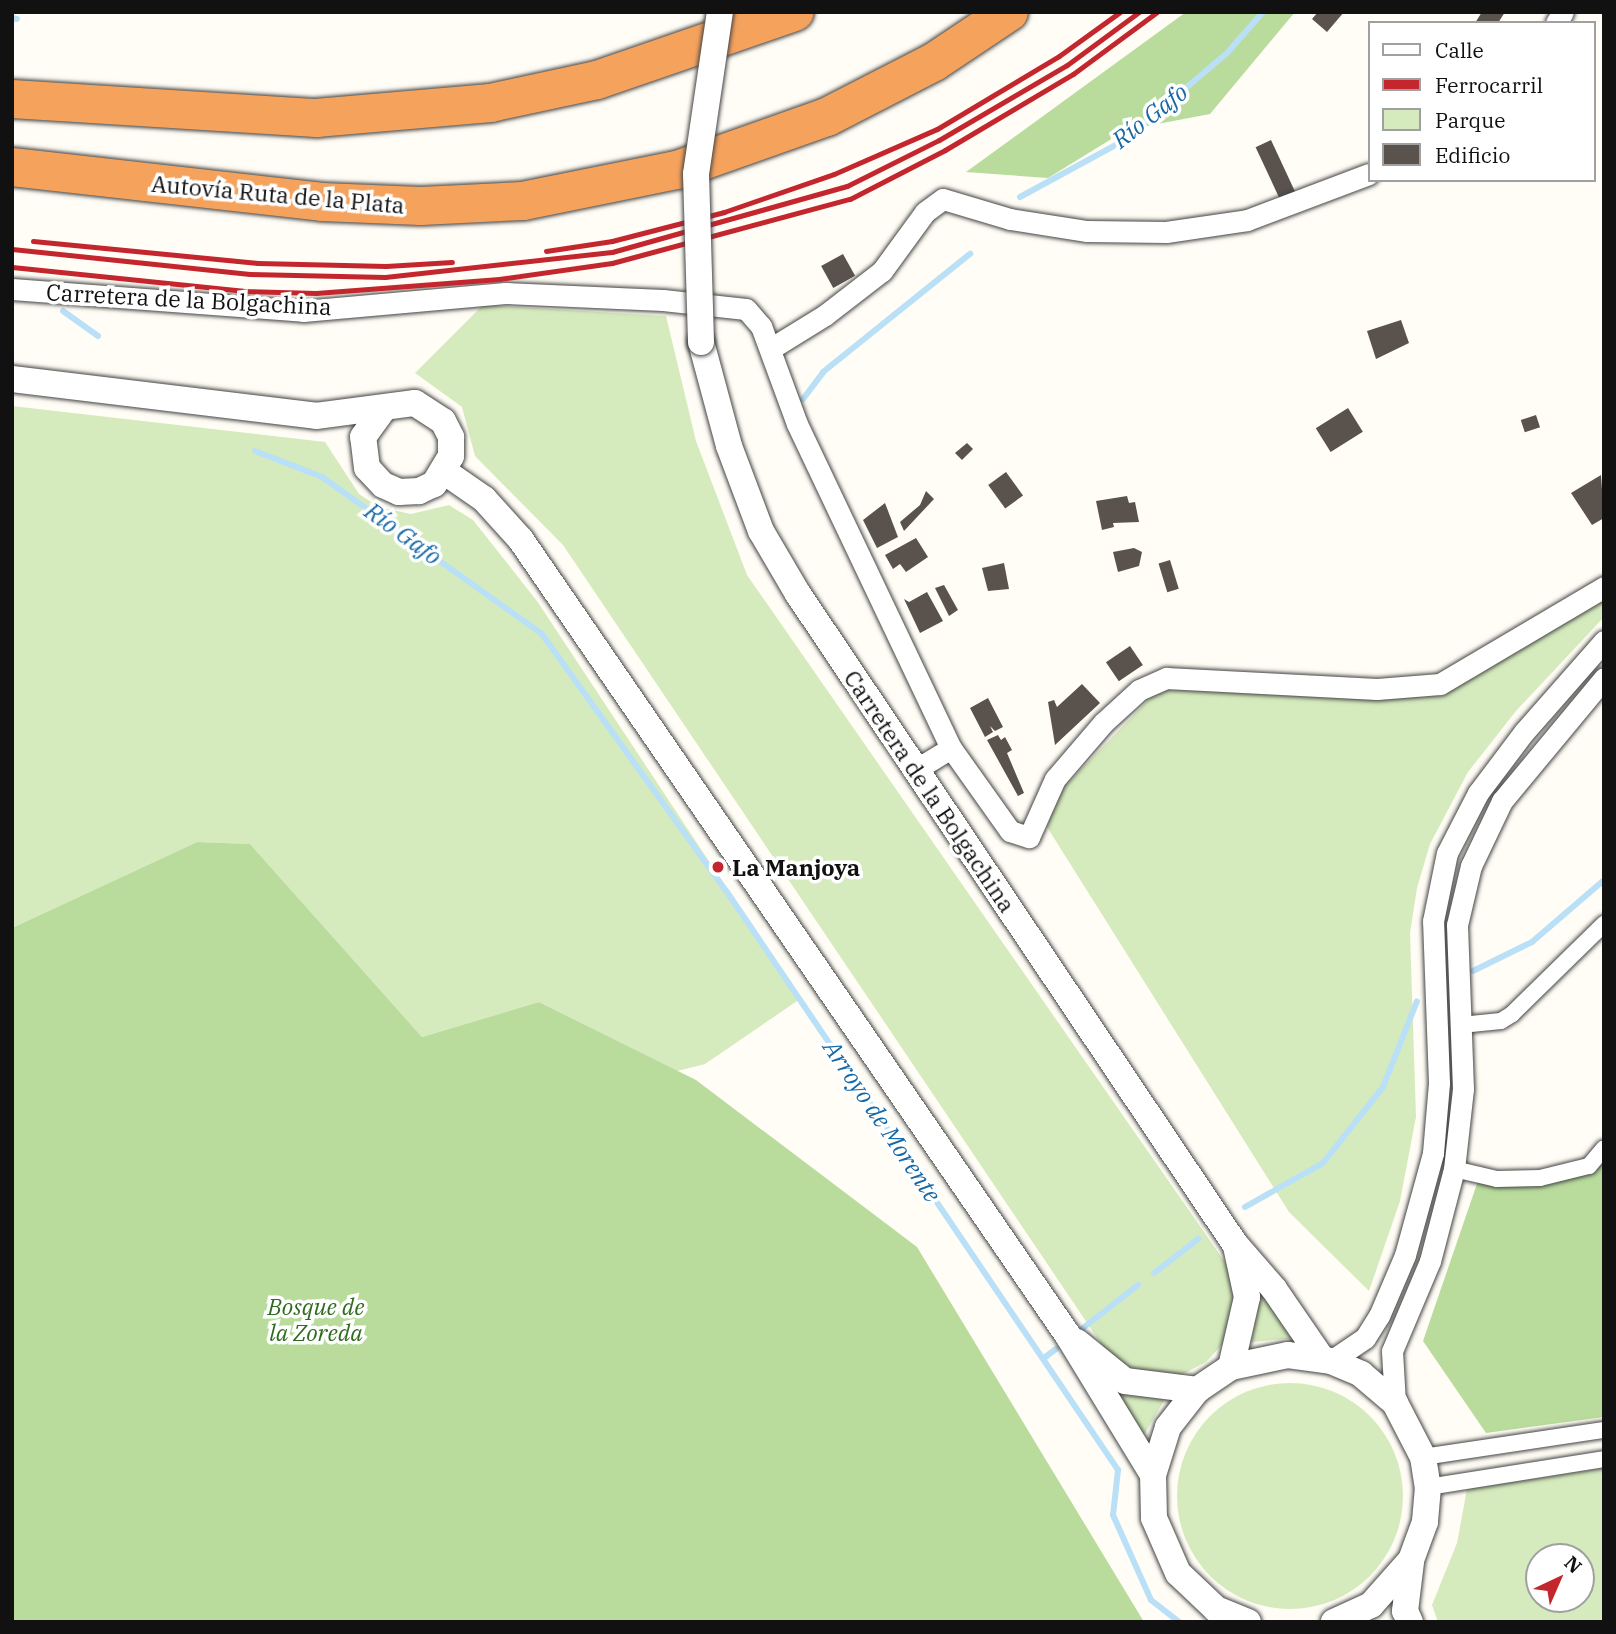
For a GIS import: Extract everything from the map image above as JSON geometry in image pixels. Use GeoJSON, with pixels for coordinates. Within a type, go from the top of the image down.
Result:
{"type":"FeatureCollection","features":[{"type":"Feature","properties":{"kind":"highway"},"geometry":{"type":"LineString","coordinates":[[12,99],[316,118],[490,103],[597,80],[795,12]]}},
{"type":"Feature","properties":{"kind":"highway","name":"Autovía Ruta de la Plata"},"geometry":{"type":"LineString","coordinates":[[12,167],[322,202],[421,206],[523,201],[677,170],[827,117],[934,62],[1009,12]]}},
{"type":"Feature","properties":{"kind":"street","name":"Carretera de la Bolgachina"},"geometry":{"type":"LineString","coordinates":[[720,12],[696,174],[701,342],[729,446],[761,531],[915,770],[1235,1244],[1274,1289],[1326,1360]]}},
{"type":"Feature","properties":{"kind":"street"},"geometry":{"type":"LineString","coordinates":[[769,349],[825,315],[882,271],[925,212],[943,199],[1010,219],[1087,231],[1166,232],[1247,220],[1368,174]]}},
{"type":"Feature","properties":{"kind":"street","name":"Carretera de la Bolgachina"},"geometry":{"type":"LineString","coordinates":[[12,289],[303,311],[505,293],[663,300],[746,309],[761,326],[797,424],[951,748],[1010,831],[1029,837],[1055,779],[1103,723],[1139,691],[1166,678],[1377,689],[1440,684],[1604,587]]}},
{"type":"Feature","properties":{"kind":"street"},"geometry":{"type":"LineString","coordinates":[[12,379],[316,416],[415,403],[443,421],[452,456],[445,472],[419,491],[399,492],[383,485],[367,468],[363,454],[350,437],[316,416]]}},
{"type":"Feature","properties":{"kind":"street"},"geometry":{"type":"LineString","coordinates":[[363,454],[367,429],[383,409]]}},
{"type":"Feature","properties":{"kind":"street"},"geometry":{"type":"LineString","coordinates":[[445,472],[484,499],[521,540],[1067,1334],[1153,1475]]}},
{"type":"Feature","properties":{"kind":"street"},"geometry":{"type":"LineString","coordinates":[[1326,1360],[1366,1338],[1379,1316],[1405,1255],[1433,1153],[1439,1083],[1433,921],[1447,853],[1478,793],[1524,732],[1604,641]]}},
{"type":"Feature","properties":{"kind":"street"},"geometry":{"type":"LineString","coordinates":[[1395,1404],[1392,1352],[1430,1261],[1454,1169],[1462,1089],[1457,925],[1479,846],[1502,801],[1604,678]]}},
{"type":"Feature","properties":{"kind":"street"},"geometry":{"type":"LineString","coordinates":[[915,770],[951,748]]}},
{"type":"Feature","properties":{"kind":"street"},"geometry":{"type":"LineString","coordinates":[[1461,1025],[1501,1021],[1512,1014],[1604,924]]}},
{"type":"Feature","properties":{"kind":"street"},"geometry":{"type":"LineString","coordinates":[[1454,1169],[1497,1179],[1540,1178],[1589,1166],[1604,1148]]}},
{"type":"Feature","properties":{"kind":"street","name":"Carretera de la Bolgachina"},"geometry":{"type":"LineString","coordinates":[[1231,1367],[1247,1297],[1235,1244]]}},
{"type":"Feature","properties":{"kind":"street"},"geometry":{"type":"LineString","coordinates":[[1067,1334],[1125,1381],[1197,1390]]}},
{"type":"Feature","properties":{"kind":"street"},"geometry":{"type":"LineString","coordinates":[[1248,1622],[1216,1609],[1178,1573],[1154,1518],[1153,1475],[1168,1427],[1197,1390],[1231,1367],[1288,1355],[1326,1360],[1361,1374],[1395,1404],[1423,1457],[1428,1487],[1425,1522],[1411,1560],[1405,1611],[1410,1622]]}},
{"type":"Feature","properties":{"kind":"street"},"geometry":{"type":"LineString","coordinates":[[1423,1457],[1604,1430]]}},
{"type":"Feature","properties":{"kind":"street"},"geometry":{"type":"LineString","coordinates":[[1428,1487],[1604,1459]]}},
{"type":"Feature","properties":{"kind":"street"},"geometry":{"type":"LineString","coordinates":[[1334,1622],[1371,1605],[1411,1560]]}},
{"type":"Feature","properties":{"kind":"green space"},"geometry":{"type":"Polygon","coordinates":[[[1186,12],[1295,12],[1210,114],[1126,130],[1048,178],[966,172],[1186,12]]]}},
{"type":"Feature","properties":{"kind":"green space"},"geometry":{"type":"Polygon","coordinates":[[[483,305],[666,316],[696,441],[747,575],[1229,1268],[1235,1300],[1230,1336],[1206,1362],[1177,1377],[1141,1373],[1108,1354],[563,545],[475,456],[462,407],[415,373],[483,305]]]}},
{"type":"Feature","properties":{"kind":"green space"},"geometry":{"type":"Polygon","coordinates":[[[12,406],[325,442],[359,494],[379,507],[411,514],[449,505],[473,520],[537,601],[800,999],[705,1064],[677,1071],[539,1002],[422,1037],[250,844],[197,842],[12,928],[12,406]]]}},
{"type":"Feature","properties":{"kind":"green space"},"geometry":{"type":"Polygon","coordinates":[[[1604,594],[1604,617],[1516,711],[1468,772],[1430,844],[1417,888],[1410,933],[1416,1117],[1400,1201],[1369,1291],[1289,1212],[1047,827],[1053,807],[1062,789],[1158,690],[1425,697],[1440,693],[1604,594]]]}},
{"type":"Feature","properties":{"kind":"green space","name":"Bosque de la Zoreda"},"geometry":{"type":"Polygon","coordinates":[[[197,842],[250,844],[422,1037],[539,1002],[696,1080],[917,1247],[1144,1622],[12,1622],[12,928],[197,842]]]}},
{"type":"Feature","properties":{"kind":"green space"},"geometry":{"type":"Polygon","coordinates":[[[1604,1148],[1604,1417],[1486,1433],[1423,1341],[1480,1175],[1497,1179],[1589,1166],[1604,1148]]]}},
{"type":"Feature","properties":{"kind":"green space"},"geometry":{"type":"Polygon","coordinates":[[[1256,1277],[1296,1338],[1251,1342],[1258,1308],[1256,1277]]]}},
{"type":"Feature","properties":{"kind":"green space"},"geometry":{"type":"Polygon","coordinates":[[[1279,1383],[1301,1383],[1333,1391],[1370,1416],[1395,1453],[1403,1496],[1395,1539],[1370,1576],[1333,1601],[1301,1609],[1279,1609],[1237,1596],[1203,1568],[1185,1539],[1177,1507],[1177,1485],[1190,1443],[1218,1409],[1247,1391],[1279,1383]]]}},
{"type":"Feature","properties":{"kind":"green space"},"geometry":{"type":"Polygon","coordinates":[[[1104,1384],[1165,1399],[1140,1442],[1104,1384]]]}},
{"type":"Feature","properties":{"kind":"green space"},"geometry":{"type":"Polygon","coordinates":[[[1604,1468],[1604,1622],[1438,1622],[1432,1605],[1457,1543],[1467,1489],[1604,1468]]]}},
{"type":"Feature","properties":{"kind":"building"},"geometry":{"type":"Polygon","coordinates":[[[1318,12],[1344,12],[1327,32],[1312,19],[1318,12]]]}},
{"type":"Feature","properties":{"kind":"building"},"geometry":{"type":"Polygon","coordinates":[[[1482,12],[1505,12],[1499,21],[1476,21],[1482,12]]]}},
{"type":"Feature","properties":{"kind":"building"},"geometry":{"type":"Polygon","coordinates":[[[1271,140],[1296,193],[1281,201],[1256,147],[1271,140]]]}},
{"type":"Feature","properties":{"kind":"building"},"geometry":{"type":"Polygon","coordinates":[[[843,254],[855,276],[833,288],[821,266],[843,254]]]}},
{"type":"Feature","properties":{"kind":"building"},"geometry":{"type":"Polygon","coordinates":[[[1401,320],[1409,343],[1376,359],[1367,331],[1401,320]]]}},
{"type":"Feature","properties":{"kind":"building"},"geometry":{"type":"Polygon","coordinates":[[[1348,408],[1363,432],[1331,452],[1316,428],[1348,408]]]}},
{"type":"Feature","properties":{"kind":"building"},"geometry":{"type":"Polygon","coordinates":[[[1536,415],[1540,427],[1525,432],[1521,420],[1536,415]]]}},
{"type":"Feature","properties":{"kind":"building"},"geometry":{"type":"Polygon","coordinates":[[[967,443],[973,449],[962,460],[955,453],[967,443]]]}},
{"type":"Feature","properties":{"kind":"building"},"geometry":{"type":"Polygon","coordinates":[[[1006,472],[1023,495],[1005,508],[988,485],[1006,472]]]}},
{"type":"Feature","properties":{"kind":"building"},"geometry":{"type":"Polygon","coordinates":[[[1601,475],[1604,518],[1592,525],[1571,493],[1601,475]]]}},
{"type":"Feature","properties":{"kind":"building"},"geometry":{"type":"Polygon","coordinates":[[[926,491],[934,499],[904,531],[900,522],[920,505],[926,491]]]}},
{"type":"Feature","properties":{"kind":"building"},"geometry":{"type":"Polygon","coordinates":[[[1127,496],[1129,503],[1135,502],[1139,522],[1113,523],[1114,527],[1102,530],[1096,501],[1127,496]]]}},
{"type":"Feature","properties":{"kind":"building"},"geometry":{"type":"Polygon","coordinates":[[[885,503],[898,537],[877,548],[863,520],[885,503]]]}},
{"type":"Feature","properties":{"kind":"building"},"geometry":{"type":"Polygon","coordinates":[[[916,538],[928,557],[906,572],[900,564],[893,569],[885,555],[916,538]]]}},
{"type":"Feature","properties":{"kind":"building"},"geometry":{"type":"Polygon","coordinates":[[[1134,548],[1142,552],[1139,566],[1118,572],[1113,552],[1134,548]]]}},
{"type":"Feature","properties":{"kind":"building"},"geometry":{"type":"Polygon","coordinates":[[[1170,560],[1179,589],[1167,592],[1159,564],[1170,560]]]}},
{"type":"Feature","properties":{"kind":"building"},"geometry":{"type":"Polygon","coordinates":[[[1004,563],[1009,589],[988,591],[982,568],[1004,563]]]}},
{"type":"Feature","properties":{"kind":"building"},"geometry":{"type":"Polygon","coordinates":[[[944,585],[958,610],[949,616],[935,588],[944,585]]]}},
{"type":"Feature","properties":{"kind":"building"},"geometry":{"type":"Polygon","coordinates":[[[927,592],[943,621],[920,633],[904,599],[909,602],[927,592]]]}},
{"type":"Feature","properties":{"kind":"building"},"geometry":{"type":"Polygon","coordinates":[[[1130,646],[1143,665],[1119,681],[1106,662],[1130,646]]]}},
{"type":"Feature","properties":{"kind":"building"},"geometry":{"type":"Polygon","coordinates":[[[1082,684],[1100,703],[1055,745],[1048,702],[1054,700],[1057,707],[1082,684]]]}},
{"type":"Feature","properties":{"kind":"building"},"geometry":{"type":"Polygon","coordinates":[[[988,698],[1003,727],[995,731],[990,726],[993,732],[985,737],[970,708],[988,698]]]}},
{"type":"Feature","properties":{"kind":"building"},"geometry":{"type":"Polygon","coordinates":[[[998,735],[1001,740],[1005,737],[1012,750],[1007,753],[1024,793],[1018,796],[987,740],[998,735]]]}},
{"type":"Feature","properties":{"kind":"waterway","name":"Río Gafo"},"geometry":{"type":"LineString","coordinates":[[1020,197],[1123,141],[1227,53],[1263,12]]}},
{"type":"Feature","properties":{"kind":"waterway","name":"Río Gafo"},"geometry":{"type":"LineString","coordinates":[[12,18],[17,19]]}},
{"type":"Feature","properties":{"kind":"waterway","name":"Río Gafo"},"geometry":{"type":"LineString","coordinates":[[803,399],[823,372],[970,254]]}},
{"type":"Feature","properties":{"kind":"waterway"},"geometry":{"type":"LineString","coordinates":[[63,311],[98,336]]}},
{"type":"Feature","properties":{"kind":"waterway","name":"Arroyo de Morente"},"geometry":{"type":"LineString","coordinates":[[255,451],[322,477],[542,634],[727,892],[1118,1470],[1113,1515],[1151,1600],[1179,1622]]}},
{"type":"Feature","properties":{"kind":"waterway"},"geometry":{"type":"LineString","coordinates":[[1473,971],[1532,942],[1604,880]]}},
{"type":"Feature","properties":{"kind":"waterway"},"geometry":{"type":"LineString","coordinates":[[1245,1207],[1323,1163],[1383,1087],[1417,1001]]}},
{"type":"Feature","properties":{"kind":"waterway"},"geometry":{"type":"LineString","coordinates":[[1154,1273],[1198,1239]]}},
{"type":"Feature","properties":{"kind":"waterway"},"geometry":{"type":"LineString","coordinates":[[1083,1328],[1138,1285]]}},
{"type":"Feature","properties":{"kind":"waterway"},"geometry":{"type":"LineString","coordinates":[[1044,1358],[1056,1349]]}},
{"type":"Feature","properties":{"kind":"railway"},"geometry":{"type":"LineString","coordinates":[[546,251],[612,241],[724,212],[834,174],[937,129],[1059,56],[1120,12]]}},
{"type":"Feature","properties":{"kind":"railway"},"geometry":{"type":"LineString","coordinates":[[12,249],[250,274],[385,277],[612,252],[847,186],[939,140],[1067,65],[1139,12]]}},
{"type":"Feature","properties":{"kind":"railway"},"geometry":{"type":"LineString","coordinates":[[12,267],[243,291],[316,293],[499,279],[612,263],[850,199],[945,150],[1073,74],[1157,12]]}},
{"type":"Feature","properties":{"kind":"railway"},"geometry":{"type":"LineString","coordinates":[[33,241],[258,263],[386,266],[452,262]]}},
{"type":"Feature","properties":{"kind":"place","name":"La Manjoya"},"geometry":{"type":"Point","coordinates":[718,867]}}]}
